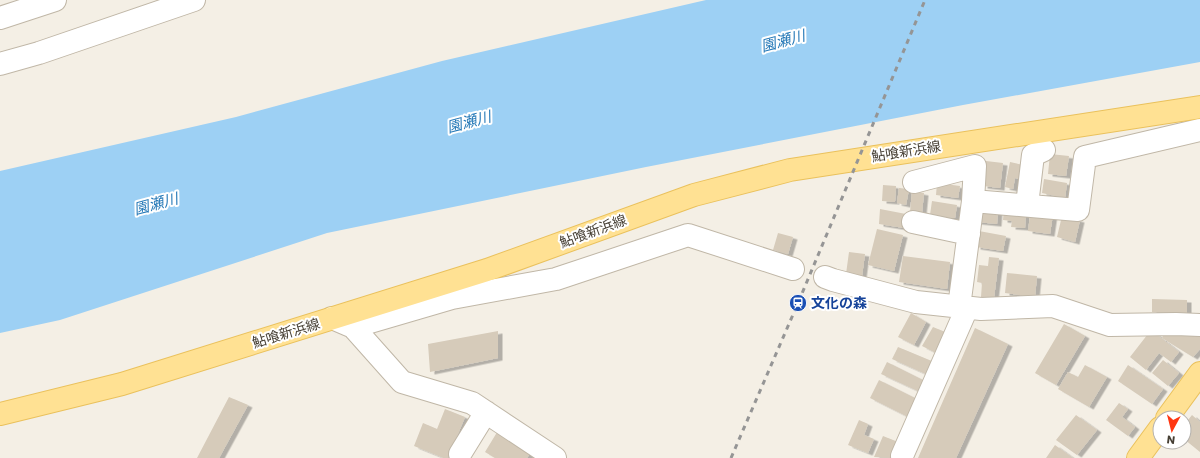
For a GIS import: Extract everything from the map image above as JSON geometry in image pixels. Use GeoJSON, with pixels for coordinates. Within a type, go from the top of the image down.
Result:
{"type":"FeatureCollection","features":[{"type":"Feature","properties":{"kind":"main road","name":"鮎喰新浜線"},"geometry":{"type":"LineString","coordinates":[[0,414],[122,384],[487,270],[694,195],[790,170],[1200,107]]}},
{"type":"Feature","properties":{"kind":"main road"},"geometry":{"type":"LineString","coordinates":[[1173,410],[1200,373]]}},
{"type":"Feature","properties":{"kind":"main road"},"geometry":{"type":"LineString","coordinates":[[1140,457],[1152,440]]}},
{"type":"Feature","properties":{"kind":"street"},"geometry":{"type":"LineString","coordinates":[[0,18],[55,0]]}},
{"type":"Feature","properties":{"kind":"street"},"geometry":{"type":"LineString","coordinates":[[0,64],[39,53],[194,0]]}},
{"type":"Feature","properties":{"kind":"street"},"geometry":{"type":"LineString","coordinates":[[973,200],[1078,210],[1085,157],[1200,130]]}},
{"type":"Feature","properties":{"kind":"street"},"geometry":{"type":"LineString","coordinates":[[1027,205],[1033,155],[1044,150]]}},
{"type":"Feature","properties":{"kind":"street"},"geometry":{"type":"LineString","coordinates":[[902,456],[963,307],[968,234],[976,166],[914,182]]}},
{"type":"Feature","properties":{"kind":"street"},"geometry":{"type":"LineString","coordinates":[[913,222],[968,234]]}},
{"type":"Feature","properties":{"kind":"street"},"geometry":{"type":"LineString","coordinates":[[353,327],[452,298],[556,279],[688,235],[793,269]]}},
{"type":"Feature","properties":{"kind":"street"},"geometry":{"type":"LineString","coordinates":[[825,277],[916,302],[981,309],[1053,306],[1110,325],[1200,325]]}},
{"type":"Feature","properties":{"kind":"street"},"geometry":{"type":"LineString","coordinates":[[332,318],[353,327],[402,382],[472,403],[555,458]]}},
{"type":"Feature","properties":{"kind":"street"},"geometry":{"type":"LineString","coordinates":[[460,454],[486,412]]}},
{"type":"Feature","properties":{"kind":"water","name":"園瀬川"},"geometry":{"type":"Polygon","coordinates":[[[706,0],[1200,0],[1200,62],[963,105],[646,167],[327,233],[60,320],[0,333],[0,171],[236,117],[442,61],[706,0]]]}},
{"type":"Feature","properties":{"kind":"building"},"geometry":{"type":"Polygon","coordinates":[[[1050,154],[1069,156],[1066,176],[1048,174],[1050,154]]]}},
{"type":"Feature","properties":{"kind":"building"},"geometry":{"type":"Polygon","coordinates":[[[986,161],[1003,163],[1000,188],[983,186],[986,161]]]}},
{"type":"Feature","properties":{"kind":"building"},"geometry":{"type":"Polygon","coordinates":[[[1010,162],[1023,165],[1020,179],[1015,178],[1013,189],[1005,187],[1010,162]]]}},
{"type":"Feature","properties":{"kind":"building"},"geometry":{"type":"Polygon","coordinates":[[[1044,179],[1067,183],[1065,198],[1042,193],[1044,179]]]}},
{"type":"Feature","properties":{"kind":"building"},"geometry":{"type":"Polygon","coordinates":[[[937,183],[960,186],[958,198],[936,195],[937,183]]]}},
{"type":"Feature","properties":{"kind":"building"},"geometry":{"type":"Polygon","coordinates":[[[883,185],[896,186],[895,202],[882,201],[883,185]]]}},
{"type":"Feature","properties":{"kind":"building"},"geometry":{"type":"Polygon","coordinates":[[[899,188],[909,189],[906,205],[897,203],[899,188]]]}},
{"type":"Feature","properties":{"kind":"building"},"geometry":{"type":"Polygon","coordinates":[[[912,191],[924,193],[922,213],[910,212],[912,191]]]}},
{"type":"Feature","properties":{"kind":"building"},"geometry":{"type":"Polygon","coordinates":[[[932,201],[957,205],[955,218],[930,215],[932,201]]]}},
{"type":"Feature","properties":{"kind":"building"},"geometry":{"type":"Polygon","coordinates":[[[979,208],[998,210],[997,224],[977,222],[979,208]]]}},
{"type":"Feature","properties":{"kind":"building"},"geometry":{"type":"Polygon","coordinates":[[[1004,208],[1026,210],[1025,228],[1011,227],[1012,221],[1003,220],[1004,208]]]}},
{"type":"Feature","properties":{"kind":"building"},"geometry":{"type":"Polygon","coordinates":[[[880,209],[906,214],[904,228],[879,224],[880,209]]]}},
{"type":"Feature","properties":{"kind":"building"},"geometry":{"type":"Polygon","coordinates":[[[1053,214],[1050,234],[1028,231],[1030,216],[1053,214]]]}},
{"type":"Feature","properties":{"kind":"building"},"geometry":{"type":"Polygon","coordinates":[[[1062,216],[1080,220],[1075,242],[1057,237],[1062,216]]]}},
{"type":"Feature","properties":{"kind":"building"},"geometry":{"type":"Polygon","coordinates":[[[877,229],[903,235],[894,271],[868,265],[877,229]]]}},
{"type":"Feature","properties":{"kind":"building"},"geometry":{"type":"Polygon","coordinates":[[[979,231],[1006,236],[1003,251],[976,247],[979,231]]]}},
{"type":"Feature","properties":{"kind":"building"},"geometry":{"type":"Polygon","coordinates":[[[778,233],[793,237],[788,254],[773,250],[778,233]]]}},
{"type":"Feature","properties":{"kind":"building"},"geometry":{"type":"Polygon","coordinates":[[[849,252],[865,254],[862,276],[846,274],[849,252]]]}},
{"type":"Feature","properties":{"kind":"building"},"geometry":{"type":"Polygon","coordinates":[[[903,256],[950,262],[947,289],[899,282],[903,256]]]}},
{"type":"Feature","properties":{"kind":"building"},"geometry":{"type":"Polygon","coordinates":[[[989,257],[999,258],[994,298],[981,297],[982,283],[977,282],[979,265],[988,266],[989,257]]]}},
{"type":"Feature","properties":{"kind":"building"},"geometry":{"type":"Polygon","coordinates":[[[1007,273],[1037,276],[1035,297],[1005,293],[1007,273]]]}},
{"type":"Feature","properties":{"kind":"building"},"geometry":{"type":"Polygon","coordinates":[[[1152,299],[1187,300],[1187,313],[1152,312],[1152,299]]]}},
{"type":"Feature","properties":{"kind":"building"},"geometry":{"type":"Polygon","coordinates":[[[911,313],[926,322],[914,345],[898,337],[911,313]]]}},
{"type":"Feature","properties":{"kind":"building"},"geometry":{"type":"Polygon","coordinates":[[[1064,324],[1085,336],[1056,385],[1035,373],[1064,324]]]}},
{"type":"Feature","properties":{"kind":"building"},"geometry":{"type":"Polygon","coordinates":[[[933,327],[950,334],[940,355],[922,346],[933,327]]]}},
{"type":"Feature","properties":{"kind":"building"},"geometry":{"type":"Polygon","coordinates":[[[975,328],[1008,344],[956,458],[918,458],[975,328]]]}},
{"type":"Feature","properties":{"kind":"building"},"geometry":{"type":"Polygon","coordinates":[[[1166,328],[1200,331],[1200,349],[1193,357],[1162,338],[1166,328]]]}},
{"type":"Feature","properties":{"kind":"building"},"geometry":{"type":"Polygon","coordinates":[[[1151,330],[1179,352],[1171,362],[1159,353],[1146,370],[1130,357],[1151,330]]]}},
{"type":"Feature","properties":{"kind":"building"},"geometry":{"type":"Polygon","coordinates":[[[498,331],[498,358],[430,372],[428,344],[498,331]]]}},
{"type":"Feature","properties":{"kind":"building"},"geometry":{"type":"Polygon","coordinates":[[[898,347],[934,362],[928,375],[892,359],[898,347]]]}},
{"type":"Feature","properties":{"kind":"building"},"geometry":{"type":"Polygon","coordinates":[[[1163,360],[1179,373],[1168,386],[1152,373],[1163,360]]]}},
{"type":"Feature","properties":{"kind":"building"},"geometry":{"type":"Polygon","coordinates":[[[887,362],[925,381],[920,392],[881,374],[887,362]]]}},
{"type":"Feature","properties":{"kind":"building"},"geometry":{"type":"Polygon","coordinates":[[[1085,365],[1107,377],[1089,407],[1058,389],[1068,372],[1078,377],[1085,365]]]}},
{"type":"Feature","properties":{"kind":"building"},"geometry":{"type":"Polygon","coordinates":[[[1128,365],[1163,389],[1152,404],[1118,381],[1128,365]]]}},
{"type":"Feature","properties":{"kind":"building"},"geometry":{"type":"Polygon","coordinates":[[[879,380],[919,400],[910,418],[870,398],[879,380]]]}},
{"type":"Feature","properties":{"kind":"building"},"geometry":{"type":"Polygon","coordinates":[[[229,397],[248,405],[219,458],[197,458],[229,397]]]}},
{"type":"Feature","properties":{"kind":"building"},"geometry":{"type":"Polygon","coordinates":[[[1119,403],[1128,409],[1122,417],[1135,427],[1128,436],[1106,420],[1119,403]]]}},
{"type":"Feature","properties":{"kind":"building"},"geometry":{"type":"Polygon","coordinates":[[[445,409],[465,417],[448,458],[444,458],[414,446],[423,423],[437,429],[445,409]]]}},
{"type":"Feature","properties":{"kind":"building"},"geometry":{"type":"Polygon","coordinates":[[[1076,415],[1097,430],[1077,455],[1056,440],[1076,415]]]}},
{"type":"Feature","properties":{"kind":"building"},"geometry":{"type":"Polygon","coordinates":[[[1192,415],[1200,422],[1200,452],[1192,446],[1192,415]]]}},
{"type":"Feature","properties":{"kind":"building"},"geometry":{"type":"Polygon","coordinates":[[[859,420],[868,424],[864,435],[874,439],[868,453],[848,445],[859,420]]]}},
{"type":"Feature","properties":{"kind":"building"},"geometry":{"type":"Polygon","coordinates":[[[499,429],[532,450],[527,458],[495,458],[485,452],[499,429]]]}},
{"type":"Feature","properties":{"kind":"building"},"geometry":{"type":"Polygon","coordinates":[[[883,436],[898,442],[891,458],[874,457],[883,436]]]}},
{"type":"Feature","properties":{"kind":"building"},"geometry":{"type":"Polygon","coordinates":[[[1055,445],[1073,458],[1046,458],[1055,445]]]}},
{"type":"Feature","properties":{"kind":"railway"},"geometry":{"type":"LineString","coordinates":[[731,458],[798,303],[925,0]]}},
{"type":"Feature","properties":{"kind":"place","name":"文化の森"},"geometry":{"type":"Point","coordinates":[798,303]}}]}
